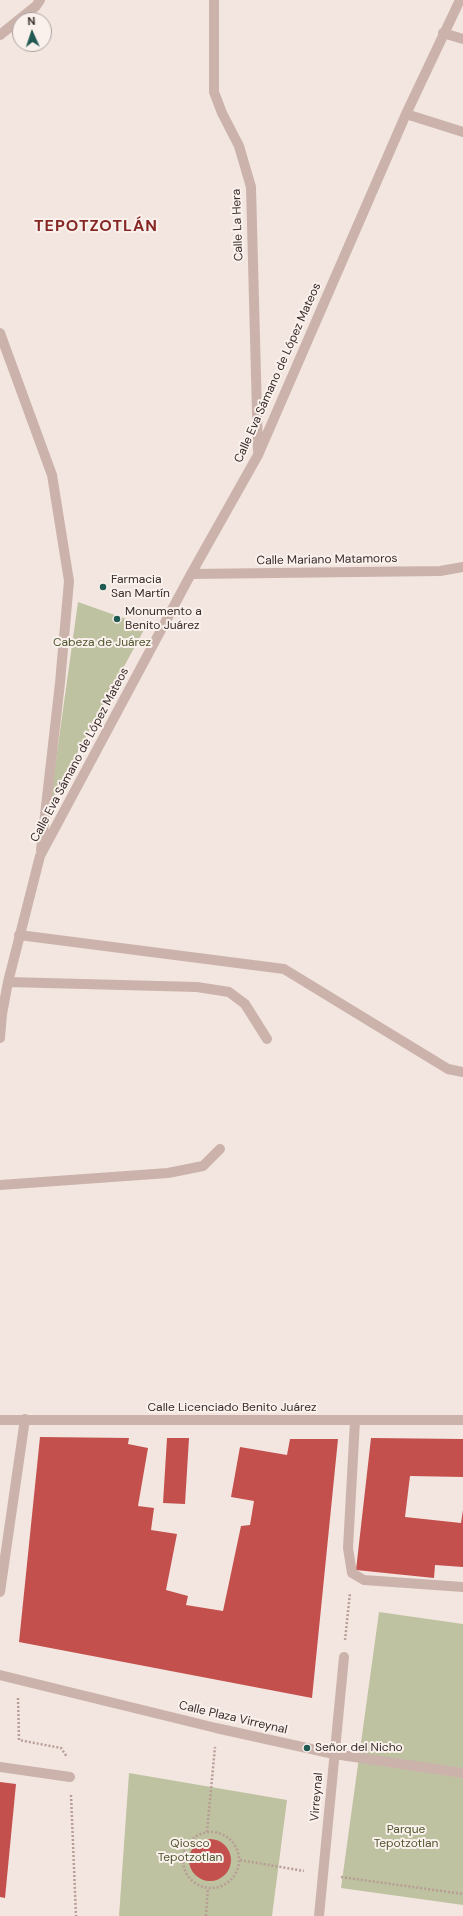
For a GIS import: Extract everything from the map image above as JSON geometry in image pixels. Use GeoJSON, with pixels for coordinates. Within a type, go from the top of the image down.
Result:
{"type":"FeatureCollection","features":[{"type":"Feature","properties":{"kind":"street"},"geometry":{"type":"LineString","coordinates":[[0,35],[36,6],[40,0]]}},
{"type":"Feature","properties":{"kind":"street","name":"Calle La Hera"},"geometry":{"type":"LineString","coordinates":[[214,0],[214,92],[222,113],[239,146],[251,187],[258,455]]}},
{"type":"Feature","properties":{"kind":"street","name":"Calle Eva Sámano de López Mateos"},"geometry":{"type":"LineString","coordinates":[[0,1038],[1,1014],[8,982],[40,856],[191,574],[258,455],[406,114],[443,32],[460,0]]}},
{"type":"Feature","properties":{"kind":"street"},"geometry":{"type":"LineString","coordinates":[[443,32],[463,39]]}},
{"type":"Feature","properties":{"kind":"street"},"geometry":{"type":"LineString","coordinates":[[406,114],[463,132]]}},
{"type":"Feature","properties":{"kind":"street"},"geometry":{"type":"LineString","coordinates":[[0,333],[52,475],[68,581],[60,683],[40,856]]}},
{"type":"Feature","properties":{"kind":"street","name":"Calle Mariano Matamoros"},"geometry":{"type":"LineString","coordinates":[[191,574],[440,571],[463,567]]}},
{"type":"Feature","properties":{"kind":"street"},"geometry":{"type":"LineString","coordinates":[[19,936],[284,969],[448,1069],[463,1072]]}},
{"type":"Feature","properties":{"kind":"street"},"geometry":{"type":"LineString","coordinates":[[8,982],[197,987],[229,992],[245,1004],[267,1039]]}},
{"type":"Feature","properties":{"kind":"street"},"geometry":{"type":"LineString","coordinates":[[0,1185],[168,1173],[203,1166],[220,1149]]}},
{"type":"Feature","properties":{"kind":"street","name":"Calle Licenciado Benito Juárez"},"geometry":{"type":"LineString","coordinates":[[0,1420],[463,1420]]}},
{"type":"Feature","properties":{"kind":"street"},"geometry":{"type":"LineString","coordinates":[[0,1592],[25,1420]]}},
{"type":"Feature","properties":{"kind":"street"},"geometry":{"type":"LineString","coordinates":[[355,1421],[348,1548],[352,1573],[364,1580],[463,1588]]}},
{"type":"Feature","properties":{"kind":"street","name":"Virreynal"},"geometry":{"type":"LineString","coordinates":[[319,1916],[344,1657]]}},
{"type":"Feature","properties":{"kind":"street","name":"Calle Plaza Virreynal"},"geometry":{"type":"LineString","coordinates":[[0,1675],[216,1728],[334,1754],[463,1773]]}},
{"type":"Feature","properties":{"kind":"street"},"geometry":{"type":"LineString","coordinates":[[0,1767],[70,1777]]}},
{"type":"Feature","properties":{"kind":"path"},"geometry":{"type":"LineString","coordinates":[[344,1657],[352,1573]]}},
{"type":"Feature","properties":{"kind":"path"},"geometry":{"type":"LineString","coordinates":[[207,1832],[216,1728]]}},
{"type":"Feature","properties":{"kind":"path"},"geometry":{"type":"LineString","coordinates":[[207,1832],[219,1833],[230,1839],[237,1848],[240,1860],[238,1872],[230,1881],[220,1887],[208,1888],[197,1885],[189,1877],[184,1867],[184,1855],[188,1844],[196,1836],[207,1832]]}},
{"type":"Feature","properties":{"kind":"path"},"geometry":{"type":"LineString","coordinates":[[240,1860],[323,1874],[463,1894]]}},
{"type":"Feature","properties":{"kind":"path"},"geometry":{"type":"LineString","coordinates":[[206,1916],[208,1888]]}},
{"type":"Feature","properties":{"kind":"green space","name":"Cabeza de Juárez"},"geometry":{"type":"Polygon","coordinates":[[[78,602],[146,626],[50,803],[78,602]]]}},
{"type":"Feature","properties":{"kind":"green space","name":"Parque Tepotzotlan"},"geometry":{"type":"Polygon","coordinates":[[[379,1612],[463,1624],[463,1905],[341,1888],[379,1612]]]}},
{"type":"Feature","properties":{"kind":"green space","name":"Qiosco Tepotzotlan"},"geometry":{"type":"Polygon","coordinates":[[[129,1773],[287,1800],[272,1916],[119,1916],[129,1773]]]}},
{"type":"Feature","properties":{"kind":"building"},"geometry":{"type":"Polygon","coordinates":[[[40,1437],[129,1438],[128,1444],[148,1448],[138,1506],[154,1508],[151,1530],[177,1534],[166,1590],[188,1596],[186,1605],[223,1611],[241,1526],[250,1525],[254,1501],[231,1497],[240,1447],[287,1455],[290,1439],[338,1439],[312,1698],[19,1642],[40,1437]]]}},
{"type":"Feature","properties":{"kind":"building"},"geometry":{"type":"Polygon","coordinates":[[[167,1438],[189,1438],[185,1504],[163,1503],[167,1438]]]}},
{"type":"Feature","properties":{"kind":"building"},"geometry":{"type":"Polygon","coordinates":[[[371,1438],[463,1439],[463,1477],[410,1476],[405,1517],[461,1523],[463,1510],[463,1567],[435,1565],[434,1578],[356,1570],[371,1438]]]}},
{"type":"Feature","properties":{"kind":"building"},"geometry":{"type":"Polygon","coordinates":[[[0,1782],[16,1784],[5,1898],[0,1897],[0,1782]]]}},
{"type":"Feature","properties":{"kind":"building"},"geometry":{"type":"Polygon","coordinates":[[[206,1839],[214,1839],[222,1842],[228,1848],[231,1860],[228,1872],[222,1878],[214,1881],[206,1881],[198,1878],[192,1872],[189,1864],[189,1856],[192,1848],[198,1842],[206,1839]]]}},
{"type":"Feature","properties":{"kind":"place","name":"Farmacia San Martín"},"geometry":{"type":"Point","coordinates":[103,587]}},
{"type":"Feature","properties":{"kind":"place","name":"Monumento a Benito Juárez"},"geometry":{"type":"Point","coordinates":[117,619]}},
{"type":"Feature","properties":{"kind":"place","name":"Señor del Nicho"},"geometry":{"type":"Point","coordinates":[307,1748]}},
{"type":"Feature","properties":{"kind":"district","name":"TEPOTZOTLÁN"},"geometry":{"type":"Point","coordinates":[96,227]}}]}
